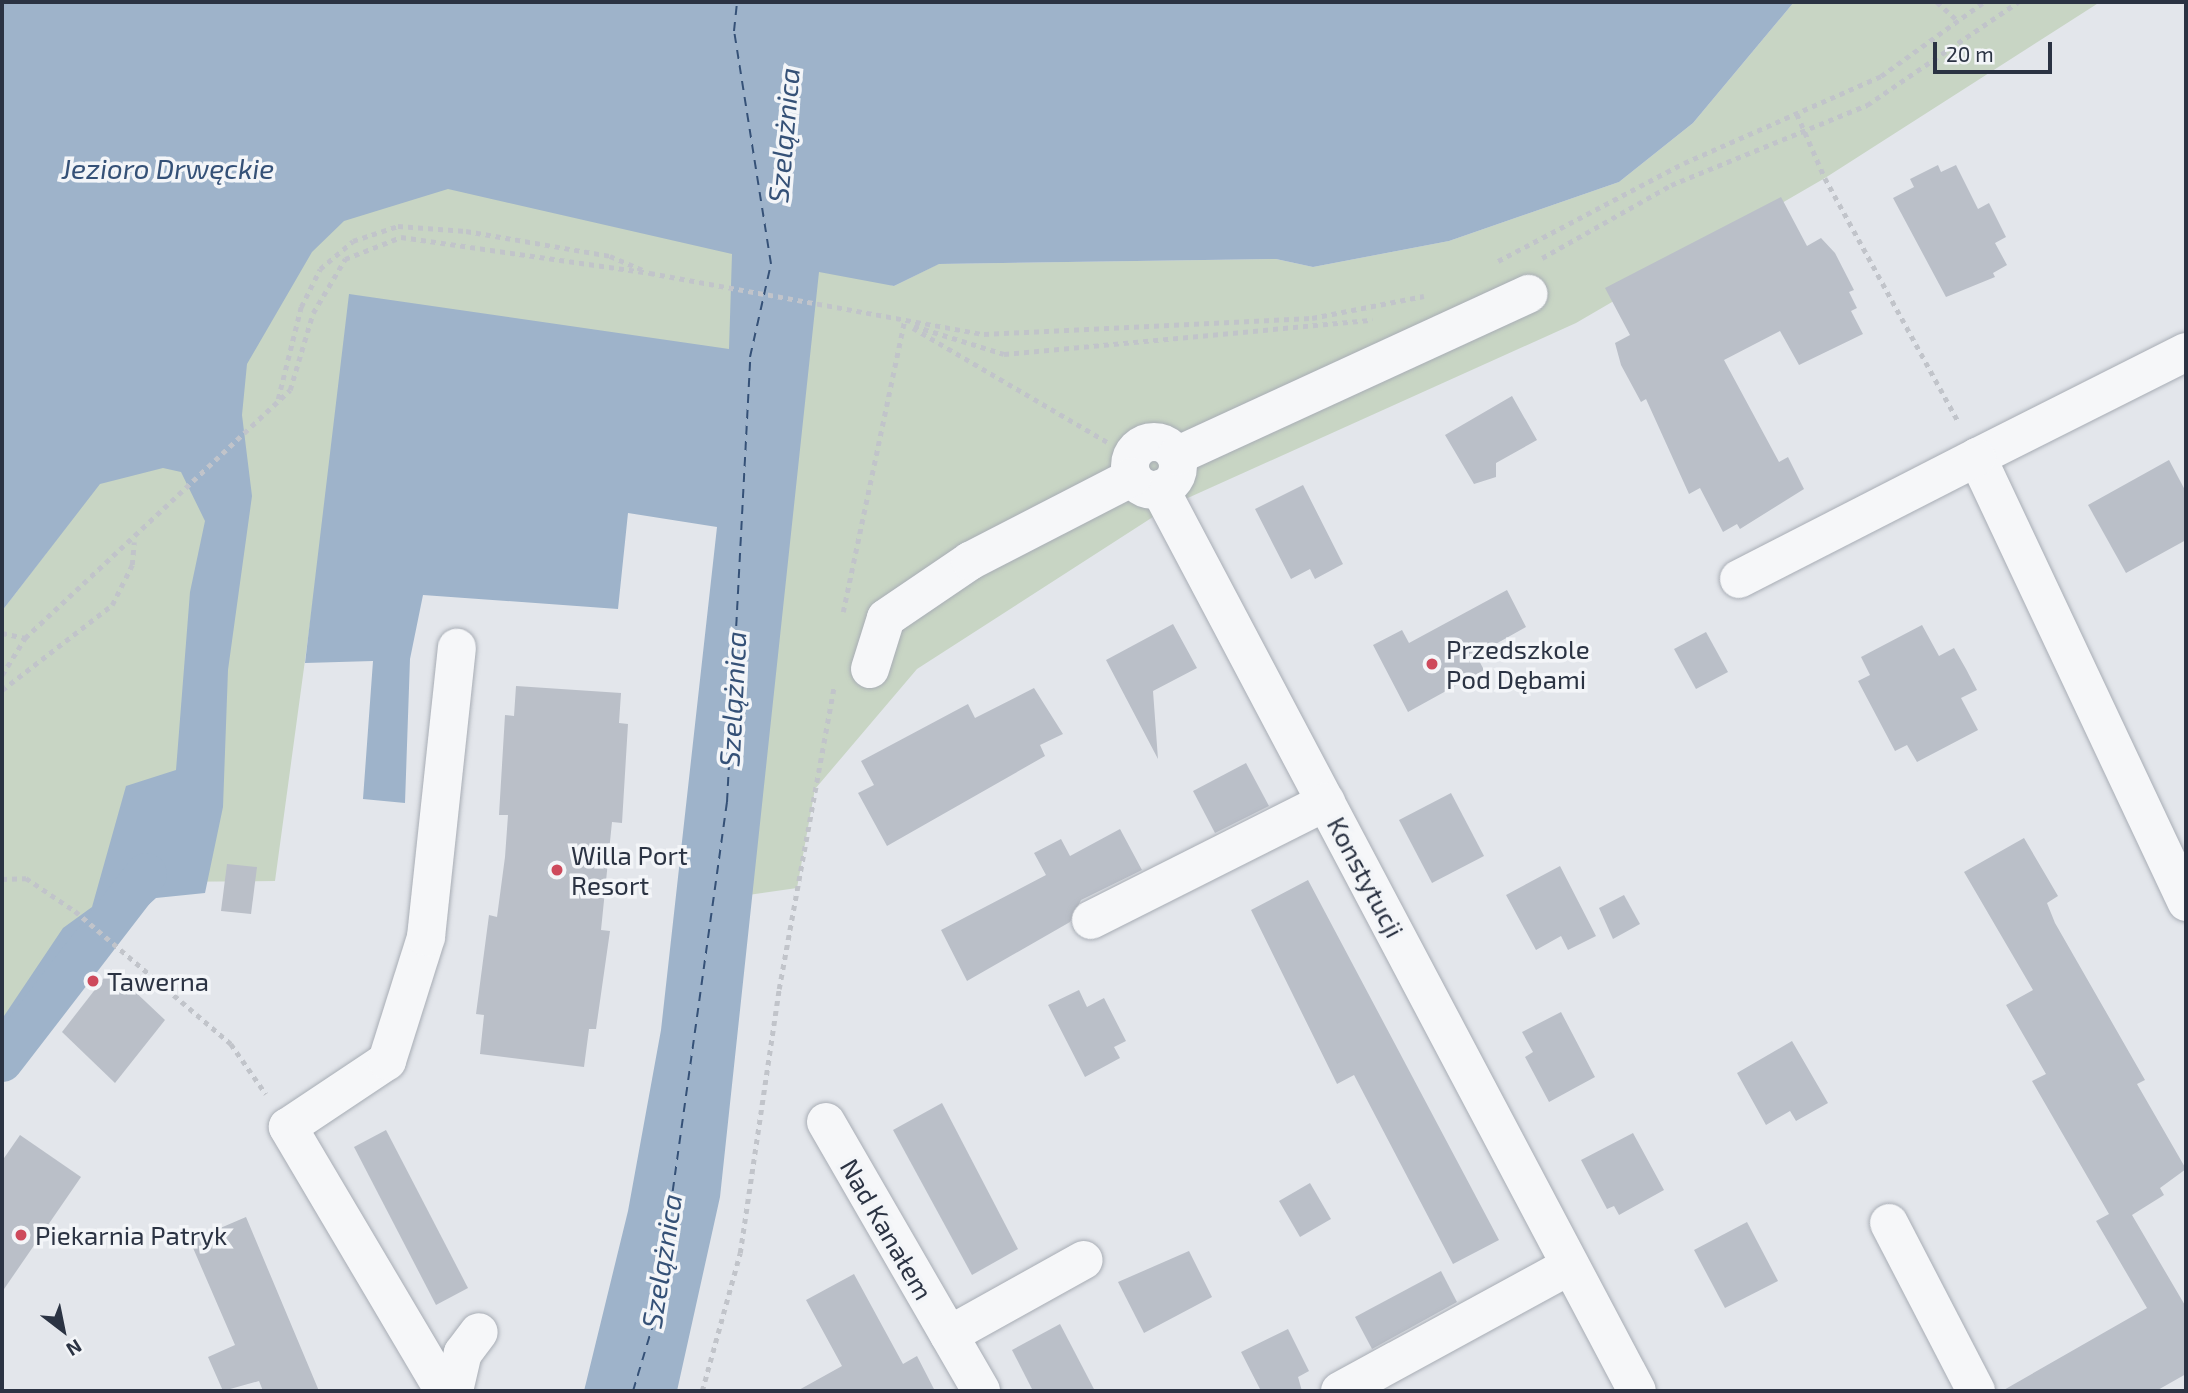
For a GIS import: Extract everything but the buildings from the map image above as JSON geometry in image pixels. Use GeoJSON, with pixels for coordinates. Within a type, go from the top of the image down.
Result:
{"type":"FeatureCollection","features":[{"type":"Feature","properties":{"kind":"street"},"geometry":{"type":"LineString","coordinates":[[853,673],[886,618],[970,561],[1529,280]]}},
{"type":"Feature","properties":{"kind":"street"},"geometry":{"type":"LineString","coordinates":[[1739,579],[2186,352]]}},
{"type":"Feature","properties":{"kind":"street"},"geometry":{"type":"LineString","coordinates":[[1977,457],[2186,902]]}},
{"type":"Feature","properties":{"kind":"street","name":"Konstytucji"},"geometry":{"type":"LineString","coordinates":[[1150,470],[1637,1391]]}},
{"type":"Feature","properties":{"kind":"street"},"geometry":{"type":"LineString","coordinates":[[444,1391],[288,1127],[387,1061],[426,937],[457,648]]}},
{"type":"Feature","properties":{"kind":"street"},"geometry":{"type":"LineString","coordinates":[[1091,919],[1326,802]]}},
{"type":"Feature","properties":{"kind":"street","name":"Nad Kanałem"},"geometry":{"type":"LineString","coordinates":[[826,1122],[981,1391]]}},
{"type":"Feature","properties":{"kind":"street"},"geometry":{"type":"LineString","coordinates":[[1889,1223],[1976,1391]]}},
{"type":"Feature","properties":{"kind":"street"},"geometry":{"type":"LineString","coordinates":[[949,1335],[1084,1260]]}},
{"type":"Feature","properties":{"kind":"street"},"geometry":{"type":"LineString","coordinates":[[1340,1391],[1569,1266]]}},
{"type":"Feature","properties":{"kind":"street"},"geometry":{"type":"LineString","coordinates":[[454,1391],[463,1353],[479,1332]]}},
{"type":"Feature","properties":{"kind":"path"},"geometry":{"type":"LineString","coordinates":[[1937,2],[1958,20]]}},
{"type":"Feature","properties":{"kind":"path"},"geometry":{"type":"LineString","coordinates":[[1494,263],[1684,163],[1881,76],[1984,2]]}},
{"type":"Feature","properties":{"kind":"path"},"geometry":{"type":"LineString","coordinates":[[1529,280],[1671,185],[1891,92],[2018,2]]}},
{"type":"Feature","properties":{"kind":"path"},"geometry":{"type":"LineString","coordinates":[[1797,114],[1825,178],[1977,457]]}},
{"type":"Feature","properties":{"kind":"path"},"geometry":{"type":"LineString","coordinates":[[277,401],[301,307],[320,269],[353,241],[398,226],[466,231],[610,256],[650,273]]}},
{"type":"Feature","properties":{"kind":"path"},"geometry":{"type":"LineString","coordinates":[[2,675],[25,638],[135,541],[290,390],[331,279],[361,249],[401,237],[650,273],[904,322],[984,334],[1299,319],[1436,293]]}},
{"type":"Feature","properties":{"kind":"path"},"geometry":{"type":"LineString","coordinates":[[904,322],[1004,354],[1296,332],[1385,318]]}},
{"type":"Feature","properties":{"kind":"path"},"geometry":{"type":"LineString","coordinates":[[904,322],[1150,470]]}},
{"type":"Feature","properties":{"kind":"path"},"geometry":{"type":"LineString","coordinates":[[842,625],[877,425],[904,322]]}},
{"type":"Feature","properties":{"kind":"path"},"geometry":{"type":"LineString","coordinates":[[2,690],[112,605],[132,565],[135,541]]}},
{"type":"Feature","properties":{"kind":"path"},"geometry":{"type":"LineString","coordinates":[[2,633],[25,638]]}},
{"type":"Feature","properties":{"kind":"path"},"geometry":{"type":"LineString","coordinates":[[702,1391],[740,1253],[779,989],[853,673]]}},
{"type":"Feature","properties":{"kind":"path"},"geometry":{"type":"LineString","coordinates":[[2,879],[26,878],[75,911],[232,1044],[288,1127]]}},
{"type":"Feature","properties":{"kind":"green space"},"geometry":{"type":"Polygon","coordinates":[[[2,2],[894,286],[938,264],[1276,259],[1313,267],[1449,241],[1619,182],[1693,123],[1794,2],[2100,2],[1825,178],[1576,323],[1170,506],[917,669],[815,789],[797,888],[713,900],[750,358],[343,381],[275,881],[143,882],[2,1061],[2,611],[79,510],[2,2]]]}},
{"type":"Feature","properties":{"kind":"water","name":"Jezioro Drwęckie"},"geometry":{"type":"Polygon","coordinates":[[[2,2],[1794,2],[1693,123],[1619,182],[1449,241],[1313,267],[1276,259],[939,264],[894,286],[819,272],[720,1197],[677,1391],[584,1391],[628,1211],[661,1030],[717,527],[628,513],[618,609],[423,595],[410,659],[405,803],[363,799],[373,661],[305,663],[349,294],[729,349],[732,254],[448,189],[344,221],[312,252],[247,364],[242,415],[252,496],[228,670],[223,807],[205,893],[156,898],[123,928],[104,916],[27,1018],[2,1074],[2,1019],[63,928],[92,907],[126,786],[176,770],[190,592],[205,521],[181,472],[163,468],[100,484],[2,611],[2,2]]]}},
{"type":"Feature","properties":{"kind":"waterway"},"geometry":{"type":"LineString","coordinates":[[2,1061],[146,874]]}},
{"type":"Feature","properties":{"kind":"ferry route"},"geometry":{"type":"LineString","coordinates":[[633,1391],[655,1318],[727,802],[750,357],[771,264],[734,31],[737,2]]}},
{"type":"Feature","properties":{"kind":"place","name":"Przedszkole Pod Dębami"},"geometry":{"type":"Point","coordinates":[1432,664]}},
{"type":"Feature","properties":{"kind":"place","name":"Willa Port Resort"},"geometry":{"type":"Point","coordinates":[557,870]}},
{"type":"Feature","properties":{"kind":"place","name":"Tawerna"},"geometry":{"type":"Point","coordinates":[93,981]}},
{"type":"Feature","properties":{"kind":"place","name":"Piekarnia Patryk"},"geometry":{"type":"Point","coordinates":[21,1235]}},
{"type":"Feature","properties":{"kind":"water label","name":"Szelążnica"},"geometry":{"type":"Point","coordinates":[783,135]}},
{"type":"Feature","properties":{"kind":"water label","name":"Szelążnica"},"geometry":{"type":"Point","coordinates":[732,699]}},
{"type":"Feature","properties":{"kind":"water label","name":"Szelążnica"},"geometry":{"type":"Point","coordinates":[661,1261]}}]}
